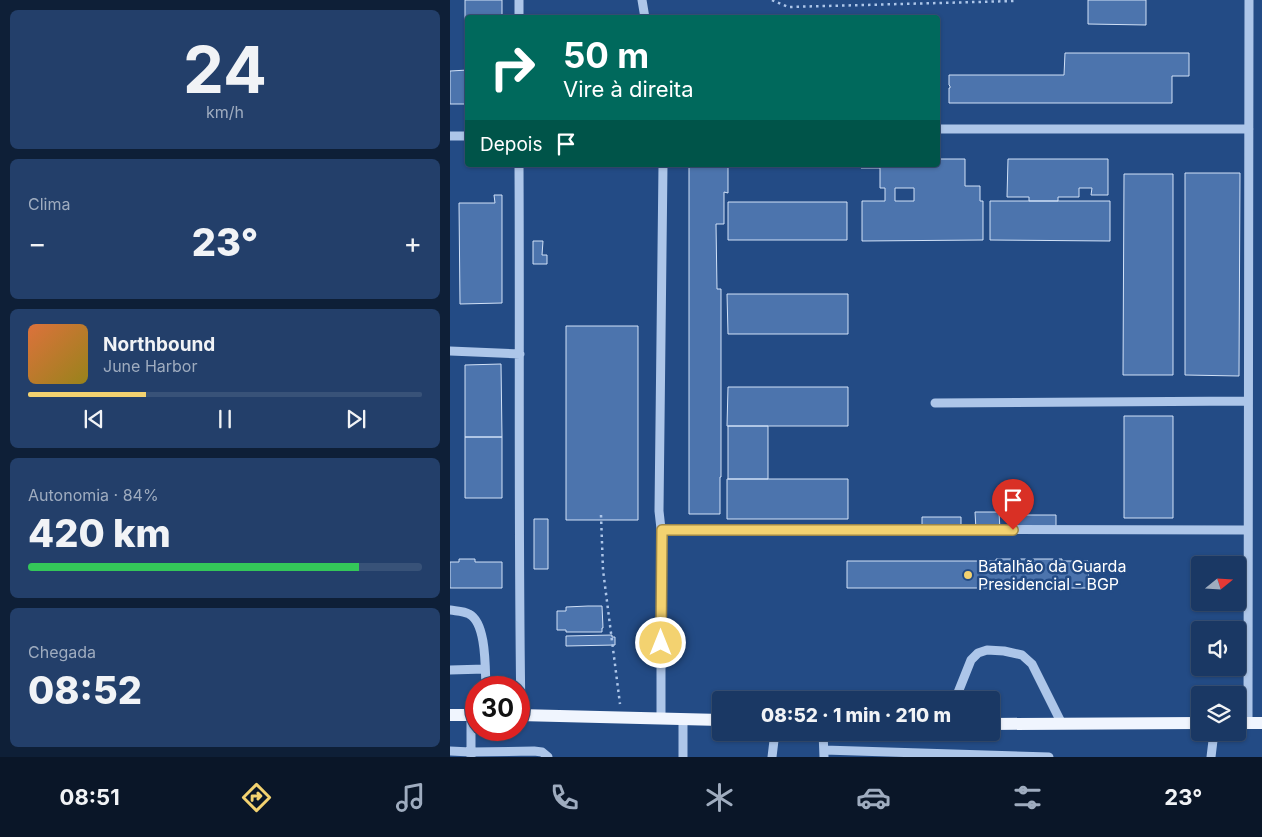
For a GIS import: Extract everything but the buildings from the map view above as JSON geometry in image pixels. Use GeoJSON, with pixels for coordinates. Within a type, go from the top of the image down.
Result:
{"type":"FeatureCollection","features":[{"type":"Feature","properties":{"kind":"main road"},"geometry":{"type":"LineString","coordinates":[[450,716],[465,715]]}},
{"type":"Feature","properties":{"kind":"main road"},"geometry":{"type":"LineString","coordinates":[[530,715],[712,720]]}},
{"type":"Feature","properties":{"kind":"main road"},"geometry":{"type":"LineString","coordinates":[[1000,724],[1191,723]]}},
{"type":"Feature","properties":{"kind":"main road"},"geometry":{"type":"LineString","coordinates":[[1246,723],[1262,723]]}},
{"type":"Feature","properties":{"kind":"street"},"geometry":{"type":"LineString","coordinates":[[519,0],[519,15]]}},
{"type":"Feature","properties":{"kind":"street"},"geometry":{"type":"LineString","coordinates":[[642,0],[644,15]]}},
{"type":"Feature","properties":{"kind":"street"},"geometry":{"type":"LineString","coordinates":[[1244,686],[1248,530],[1249,0]]}},
{"type":"Feature","properties":{"kind":"street"},"geometry":{"type":"LineString","coordinates":[[940,129],[1248,129]]}},
{"type":"Feature","properties":{"kind":"street"},"geometry":{"type":"LineString","coordinates":[[450,136],[465,136]]}},
{"type":"Feature","properties":{"kind":"street"},"geometry":{"type":"LineString","coordinates":[[519,167],[519,676]]}},
{"type":"Feature","properties":{"kind":"street"},"geometry":{"type":"LineString","coordinates":[[661,718],[662,530],[659,511],[663,167]]}},
{"type":"Feature","properties":{"kind":"street"},"geometry":{"type":"LineString","coordinates":[[450,351],[520,354]]}},
{"type":"Feature","properties":{"kind":"street"},"geometry":{"type":"LineString","coordinates":[[935,403],[1248,401]]}},
{"type":"Feature","properties":{"kind":"street"},"geometry":{"type":"LineString","coordinates":[[662,530],[1248,530]]}},
{"type":"Feature","properties":{"kind":"street"},"geometry":{"type":"LineString","coordinates":[[450,610],[469,614],[477,622],[484,642],[485,676]]}},
{"type":"Feature","properties":{"kind":"street"},"geometry":{"type":"LineString","coordinates":[[959,691],[971,660],[978,653],[987,650],[1004,651],[1022,656],[1032,664],[1062,724]]}},
{"type":"Feature","properties":{"kind":"street"},"geometry":{"type":"LineString","coordinates":[[450,670],[485,669]]}},
{"type":"Feature","properties":{"kind":"street"},"geometry":{"type":"LineString","coordinates":[[683,718],[683,757]]}},
{"type":"Feature","properties":{"kind":"street"},"geometry":{"type":"LineString","coordinates":[[471,755],[472,741]]}},
{"type":"Feature","properties":{"kind":"street"},"geometry":{"type":"LineString","coordinates":[[772,757],[774,741]]}},
{"type":"Feature","properties":{"kind":"street"},"geometry":{"type":"LineString","coordinates":[[823,741],[824,754],[1049,757]]}},
{"type":"Feature","properties":{"kind":"street"},"geometry":{"type":"LineString","coordinates":[[1212,757],[1213,741]]}},
{"type":"Feature","properties":{"kind":"street"},"geometry":{"type":"LineString","coordinates":[[450,751],[471,755],[534,751],[542,752],[548,757]]}},
{"type":"Feature","properties":{"kind":"path"},"geometry":{"type":"LineString","coordinates":[[772,0],[788,6],[1016,0]]}},
{"type":"Feature","properties":{"kind":"path"},"geometry":{"type":"LineString","coordinates":[[601,514],[602,570],[620,707]]}},
{"type":"Feature","properties":{"kind":"place","name":"Batalhão da Guarda Presidencial - BGP"},"geometry":{"type":"Point","coordinates":[968,575]}},
{"type":"Feature","properties":{"kind":"route"},"geometry":{"type":"LineString","coordinates":[[661,643],[662,530],[1013,530]]}}]}
